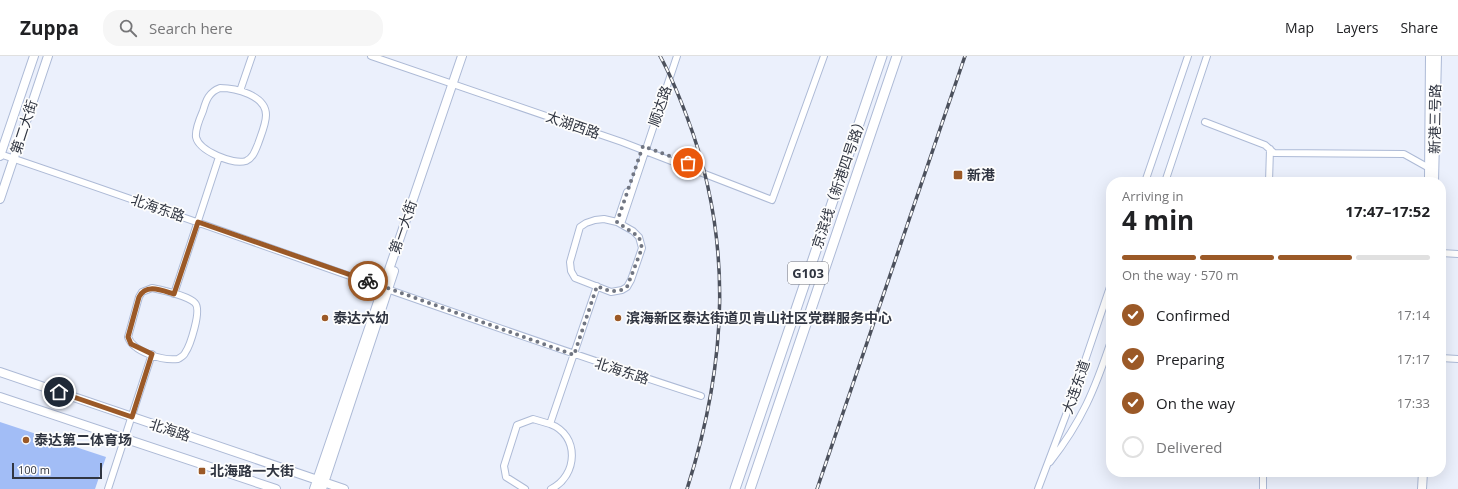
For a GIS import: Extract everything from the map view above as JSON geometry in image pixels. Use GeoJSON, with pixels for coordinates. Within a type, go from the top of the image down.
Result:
{"type":"FeatureCollection","features":[{"type":"Feature","properties":{"kind":"highway","name":"京滨线（新港四号路）"},"geometry":{"type":"LineString","coordinates":[[735,489],[882,56]]}},
{"type":"Feature","properties":{"kind":"highway","name":"京滨线（新港四号路）"},"geometry":{"type":"LineString","coordinates":[[750,489],[897,56]]}},
{"type":"Feature","properties":{"kind":"main road","name":"第二大街"},"geometry":{"type":"LineString","coordinates":[[0,155],[34,56]]}},
{"type":"Feature","properties":{"kind":"main road","name":"第二大街"},"geometry":{"type":"LineString","coordinates":[[0,199],[48,56]]}},
{"type":"Feature","properties":{"kind":"main road","name":"第一大街"},"geometry":{"type":"LineString","coordinates":[[314,489],[322,484],[385,288],[455,82],[462,56]]}},
{"type":"Feature","properties":{"kind":"main road","name":"第一大街"},"geometry":{"type":"LineString","coordinates":[[455,82],[467,56]]}},
{"type":"Feature","properties":{"kind":"main road","name":"新港三号路"},"geometry":{"type":"LineString","coordinates":[[1428,177],[1430,56]]}},
{"type":"Feature","properties":{"kind":"main road","name":"新港三号路"},"geometry":{"type":"LineString","coordinates":[[1434,177],[1437,56]]}},
{"type":"Feature","properties":{"kind":"main road","name":"北海路"},"geometry":{"type":"LineString","coordinates":[[0,372],[322,484],[344,489]]}},
{"type":"Feature","properties":{"kind":"main road","name":"北海路"},"geometry":{"type":"LineString","coordinates":[[0,397],[276,489]]}},
{"type":"Feature","properties":{"kind":"main road"},"geometry":{"type":"LineString","coordinates":[[1422,489],[1423,477]]}},
{"type":"Feature","properties":{"kind":"main road"},"geometry":{"type":"LineString","coordinates":[[1428,477],[1428,489]]}},
{"type":"Feature","properties":{"kind":"street"},"geometry":{"type":"LineString","coordinates":[[240,91],[252,56]]}},
{"type":"Feature","properties":{"kind":"street","name":"太湖西路"},"geometry":{"type":"LineString","coordinates":[[371,56],[455,82]]}},
{"type":"Feature","properties":{"kind":"street","name":"太湖西路"},"geometry":{"type":"LineString","coordinates":[[384,56],[644,148],[773,198],[824,56]]}},
{"type":"Feature","properties":{"kind":"street","name":"顺达路"},"geometry":{"type":"LineString","coordinates":[[619,223],[673,56]]}},
{"type":"Feature","properties":{"kind":"street","name":"顺达路"},"geometry":{"type":"LineString","coordinates":[[644,148],[677,56]]}},
{"type":"Feature","properties":{"kind":"street"},"geometry":{"type":"LineString","coordinates":[[1147,177],[1188,56]]}},
{"type":"Feature","properties":{"kind":"street"},"geometry":{"type":"LineString","coordinates":[[1167,177],[1207,56]]}},
{"type":"Feature","properties":{"kind":"street"},"geometry":{"type":"LineString","coordinates":[[220,88],[240,91],[254,97],[264,106],[266,120],[256,149],[250,158],[239,161],[219,157],[206,149],[198,142],[196,137],[197,128],[210,93],[220,88]]}},
{"type":"Feature","properties":{"kind":"street"},"geometry":{"type":"LineString","coordinates":[[1204,122],[1265,145],[1276,153],[1404,154],[1429,168]]}},
{"type":"Feature","properties":{"kind":"street"},"geometry":{"type":"LineString","coordinates":[[1270,177],[1271,150]]}},
{"type":"Feature","properties":{"kind":"street","name":"北海东路"},"geometry":{"type":"LineString","coordinates":[[0,155],[198,222],[574,355],[701,396]]}},
{"type":"Feature","properties":{"kind":"street"},"geometry":{"type":"LineString","coordinates":[[174,294],[219,157]]}},
{"type":"Feature","properties":{"kind":"street"},"geometry":{"type":"LineString","coordinates":[[595,220],[619,223],[639,237],[642,248],[631,280],[627,287],[622,290],[611,292],[575,278],[571,271],[570,262],[580,227],[595,220]]}},
{"type":"Feature","properties":{"kind":"street"},"geometry":{"type":"LineString","coordinates":[[1446,253],[1458,254]]}},
{"type":"Feature","properties":{"kind":"street"},"geometry":{"type":"LineString","coordinates":[[550,424],[597,286]]}},
{"type":"Feature","properties":{"kind":"street"},"geometry":{"type":"LineString","coordinates":[[146,289],[159,290],[196,303],[198,309],[196,321],[186,353],[174,359],[152,354],[131,344],[128,337],[139,297],[142,292],[146,289]]}},
{"type":"Feature","properties":{"kind":"street","name":"大连东道"},"geometry":{"type":"LineString","coordinates":[[1038,489],[1072,399],[1106,299]]}},
{"type":"Feature","properties":{"kind":"street"},"geometry":{"type":"LineString","coordinates":[[108,489],[152,354]]}},
{"type":"Feature","properties":{"kind":"street"},"geometry":{"type":"LineString","coordinates":[[1446,355],[1458,355]]}},
{"type":"Feature","properties":{"kind":"street"},"geometry":{"type":"LineString","coordinates":[[1046,468],[1066,442],[1091,399],[1106,356]]}},
{"type":"Feature","properties":{"kind":"street"},"geometry":{"type":"LineString","coordinates":[[1446,358],[1458,359]]}},
{"type":"Feature","properties":{"kind":"street"},"geometry":{"type":"LineString","coordinates":[[525,489],[506,478],[504,466],[517,425],[533,419],[558,427],[568,436],[572,450],[571,460],[564,480],[551,489]]}},
{"type":"Feature","properties":{"kind":"street"},"geometry":{"type":"LineString","coordinates":[[1264,489],[1265,477]]}},
{"type":"Feature","properties":{"kind":"shaded area","name":"泰达第二体育场"},"geometry":{"type":"Polygon","coordinates":[[[0,422],[106,457],[95,489],[0,489],[0,422]]]}},
{"type":"Feature","properties":{"kind":"railway"},"geometry":{"type":"LineString","coordinates":[[660,56],[684,109],[702,163],[712,210],[718,256],[720,303],[717,349],[710,396],[700,442],[687,489]]}},
{"type":"Feature","properties":{"kind":"railway"},"geometry":{"type":"LineString","coordinates":[[817,489],[965,56]]}},
{"type":"Feature","properties":{"kind":"way so far"},"geometry":{"type":"LineString","coordinates":[[368,281],[574,355],[597,286],[611,292],[622,290],[627,287],[631,280],[642,248],[639,237],[633,231],[617,222],[643,146],[688,163]]}},
{"type":"Feature","properties":{"kind":"place","name":"新港"},"geometry":{"type":"Point","coordinates":[958,175]}},
{"type":"Feature","properties":{"kind":"place","name":"泰达六幼"},"geometry":{"type":"Point","coordinates":[325,318]}},
{"type":"Feature","properties":{"kind":"place","name":"滨海新区泰达街道贝肯山社区党群服务中心"},"geometry":{"type":"Point","coordinates":[618,318]}},
{"type":"Feature","properties":{"kind":"place","name":"泰达第二体育场"},"geometry":{"type":"Point","coordinates":[26,440]}},
{"type":"Feature","properties":{"kind":"place","name":"北海路一大街"},"geometry":{"type":"Point","coordinates":[202,471]}},
{"type":"Feature","properties":{"kind":"route"},"geometry":{"type":"LineString","coordinates":[[59,392],[132,417],[152,354],[131,344],[128,337],[139,297],[146,289],[152,288],[174,294],[198,222],[368,281]]}}]}
